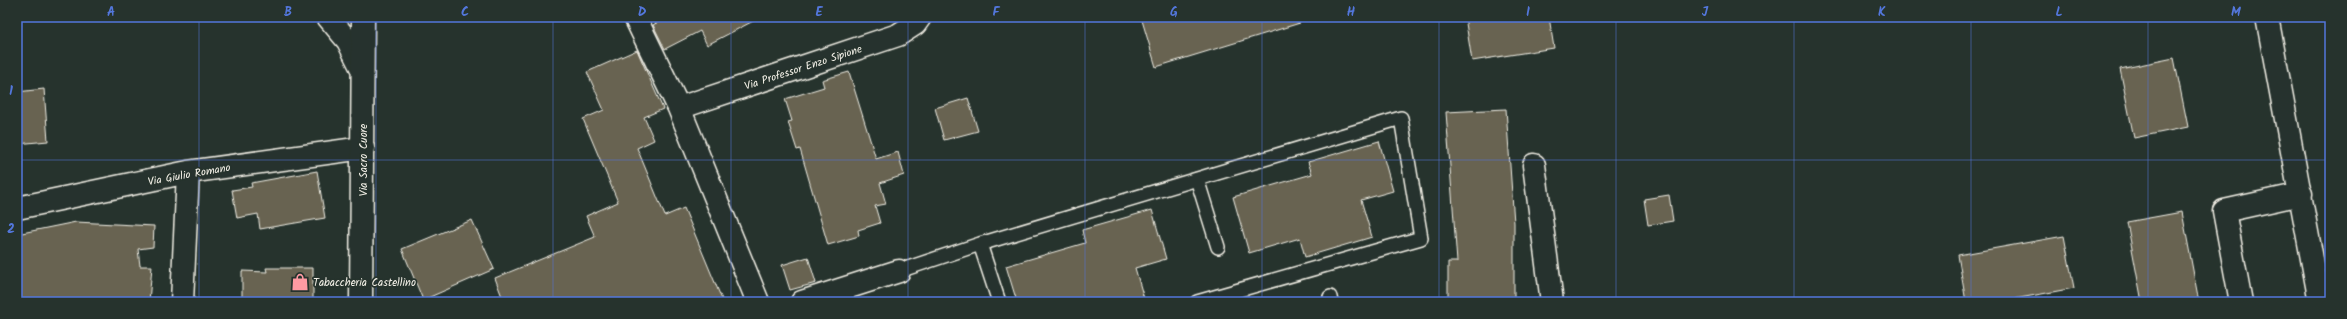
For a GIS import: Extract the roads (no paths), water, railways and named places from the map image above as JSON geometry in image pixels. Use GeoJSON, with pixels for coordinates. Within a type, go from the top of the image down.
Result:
{"type":"FeatureCollection","features":[{"type":"Feature","properties":{"kind":"street"},"geometry":{"type":"LineString","coordinates":[[328,17],[348,42],[362,69]]}},
{"type":"Feature","properties":{"kind":"street","name":"Via Sacro Cuore"},"geometry":{"type":"LineString","coordinates":[[361,302],[363,17]]}},
{"type":"Feature","properties":{"kind":"street"},"geometry":{"type":"LineString","coordinates":[[635,17],[679,108],[758,302]]}},
{"type":"Feature","properties":{"kind":"street","name":"Via Professor Enzo Sipione"},"geometry":{"type":"LineString","coordinates":[[679,108],[898,36],[915,24],[920,17]]}},
{"type":"Feature","properties":{"kind":"street"},"geometry":{"type":"LineString","coordinates":[[2267,17],[2320,302]]}},
{"type":"Feature","properties":{"kind":"street","name":"Via Giulio Romano"},"geometry":{"type":"LineString","coordinates":[[17,208],[188,172],[363,148]]}},
{"type":"Feature","properties":{"kind":"street"},"geometry":{"type":"LineString","coordinates":[[1534,165],[1552,302]]}},
{"type":"Feature","properties":{"kind":"street"},"geometry":{"type":"LineString","coordinates":[[182,302],[188,172]]}},
{"type":"Feature","properties":{"kind":"street"},"geometry":{"type":"LineString","coordinates":[[2240,302],[2224,211],[2301,194]]}},
{"type":"Feature","properties":{"kind":"street"},"geometry":{"type":"LineString","coordinates":[[802,302],[899,271]]}},
{"type":"Feature","properties":{"kind":"lane"},"geometry":{"type":"LineString","coordinates":[[899,271],[980,244],[1401,118],[1421,238],[1197,302]]}},
{"type":"Feature","properties":{"kind":"lane"},"geometry":{"type":"LineString","coordinates":[[1197,179],[1218,247]]}},
{"type":"Feature","properties":{"kind":"lane"},"geometry":{"type":"LineString","coordinates":[[980,244],[999,302]]}},
{"type":"Feature","properties":{"kind":"place","name":"Tabaccheria Castellino"},"geometry":{"type":"Point","coordinates":[300,282]}}]}
